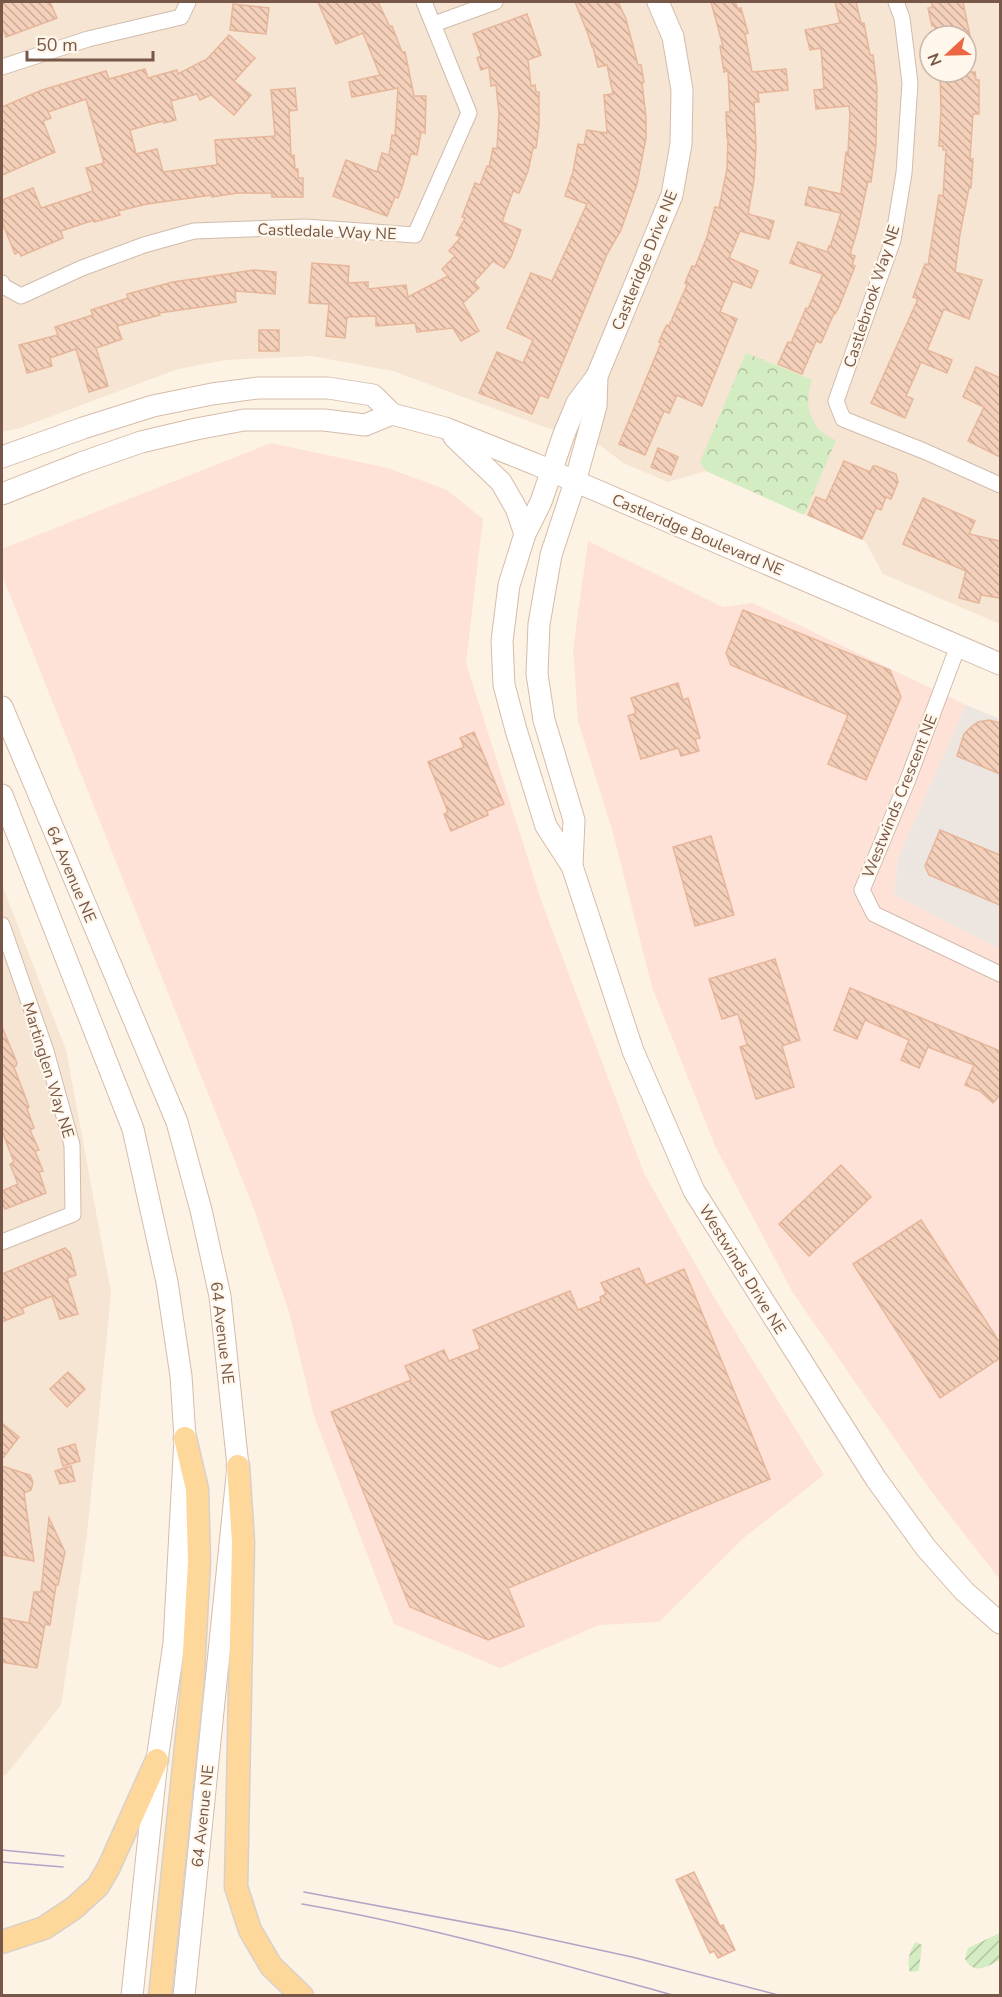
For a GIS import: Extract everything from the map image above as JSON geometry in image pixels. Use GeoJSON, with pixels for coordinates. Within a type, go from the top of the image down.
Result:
{"type":"FeatureCollection","features":[{"type":"Feature","properties":{"kind":"main road"},"geometry":{"type":"LineString","coordinates":[[160,1995],[192,1689],[199,1562],[197,1489],[185,1438]]}},
{"type":"Feature","properties":{"kind":"main road"},"geometry":{"type":"LineString","coordinates":[[238,1466],[243,1542],[236,1887],[250,1930],[271,1966],[302,1995]]}},
{"type":"Feature","properties":{"kind":"main road"},"geometry":{"type":"LineString","coordinates":[[2,1942],[44,1928],[74,1908],[98,1886],[109,1867],[157,1760]]}},
{"type":"Feature","properties":{"kind":"street"},"geometry":{"type":"LineString","coordinates":[[2,67],[88,39],[181,17],[188,2]]}},
{"type":"Feature","properties":{"kind":"street","name":"Castledale Way NE"},"geometry":{"type":"LineString","coordinates":[[2,283],[3,286],[21,296],[92,264],[144,245],[194,231],[305,227],[415,235],[469,113],[424,2]]}},
{"type":"Feature","properties":{"kind":"street"},"geometry":{"type":"LineString","coordinates":[[434,24],[495,2]]}},
{"type":"Feature","properties":{"kind":"street","name":"Castleridge Drive NE"},"geometry":{"type":"LineString","coordinates":[[551,471],[577,403],[597,376],[672,195],[680,154],[682,90],[673,38],[658,2]]}},
{"type":"Feature","properties":{"kind":"street","name":"Castlebrook Way NE"},"geometry":{"type":"LineString","coordinates":[[896,2],[902,18],[910,83],[904,172],[892,240],[836,401],[843,418],[1000,485]]}},
{"type":"Feature","properties":{"kind":"street","name":"Castleridge Drive NE"},"geometry":{"type":"LineString","coordinates":[[575,482],[596,406],[597,376]]}},
{"type":"Feature","properties":{"kind":"street","name":"Castleridge Boulevard NE"},"geometry":{"type":"LineString","coordinates":[[4,455],[153,406],[212,394],[258,388],[328,388],[373,395],[392,414],[445,428],[551,471],[1000,664]]}},
{"type":"Feature","properties":{"kind":"street"},"geometry":{"type":"LineString","coordinates":[[2,494],[141,442],[196,429],[244,420],[324,420],[365,425],[392,414]]}},
{"type":"Feature","properties":{"kind":"street"},"geometry":{"type":"LineString","coordinates":[[445,428],[501,482],[516,508],[525,534]]}},
{"type":"Feature","properties":{"kind":"street","name":"Westwinds Drive NE"},"geometry":{"type":"LineString","coordinates":[[551,471],[541,502],[525,534],[509,585],[502,641],[504,686],[546,826],[572,866],[633,1051],[694,1191],[876,1479],[926,1548],[964,1591],[1000,1623]]}},
{"type":"Feature","properties":{"kind":"street","name":"Westwinds Drive NE"},"geometry":{"type":"LineString","coordinates":[[572,866],[574,820],[544,720],[537,674],[539,624],[551,555],[575,482]]}},
{"type":"Feature","properties":{"kind":"street","name":"Westwinds Crescent NE"},"geometry":{"type":"LineString","coordinates":[[958,646],[907,782],[862,890],[874,914],[1000,974]]}},
{"type":"Feature","properties":{"kind":"street","name":"64 Avenue NE"},"geometry":{"type":"LineString","coordinates":[[2,707],[177,1122],[201,1210],[220,1296],[238,1466],[184,1995]]}},
{"type":"Feature","properties":{"kind":"street"},"geometry":{"type":"LineString","coordinates":[[2,795],[133,1129],[167,1282],[181,1376],[185,1438],[174,1642],[157,1760],[132,1995]]}},
{"type":"Feature","properties":{"kind":"street","name":"Martinglen Way NE"},"geometry":{"type":"LineString","coordinates":[[2,925],[46,1051],[72,1145],[73,1214],[2,1242]]}},
{"type":"Feature","properties":{"kind":"shaded area"},"geometry":{"type":"Polygon","coordinates":[[[2,2],[1000,2],[1000,624],[883,574],[865,541],[706,471],[668,482],[623,463],[600,445],[393,371],[311,356],[226,360],[178,369],[20,428],[2,432],[2,2]]]}},
{"type":"Feature","properties":{"kind":"shaded area"},"geometry":{"type":"Polygon","coordinates":[[[271,443],[388,468],[447,490],[483,519],[466,663],[542,903],[644,1173],[715,1299],[824,1475],[745,1537],[659,1622],[599,1625],[500,1668],[394,1624],[314,1416],[289,1312],[252,1204],[2,575],[2,549],[271,443]]]}},
{"type":"Feature","properties":{"kind":"shaded area"},"geometry":{"type":"Polygon","coordinates":[[[588,541],[723,607],[753,603],[966,705],[898,858],[894,895],[1000,949],[1000,1580],[931,1491],[793,1293],[715,1146],[652,987],[613,833],[578,721],[573,649],[588,541]]]}},
{"type":"Feature","properties":{"kind":"shaded area"},"geometry":{"type":"Polygon","coordinates":[[[966,705],[1000,719],[1000,949],[894,895],[898,858],[966,705]]]}},
{"type":"Feature","properties":{"kind":"shaded area"},"geometry":{"type":"Polygon","coordinates":[[[2,885],[66,1050],[111,1293],[87,1535],[61,1705],[6,1775],[2,1776],[2,885]]]}},
{"type":"Feature","properties":{"kind":"green space"},"geometry":{"type":"Polygon","coordinates":[[[746,353],[812,380],[808,398],[811,416],[820,430],[836,440],[804,515],[706,471],[700,462],[746,353]]]}},
{"type":"Feature","properties":{"kind":"green space"},"geometry":{"type":"Polygon","coordinates":[[[1000,1933],[1000,1960],[981,1968],[969,1964],[965,1959],[968,1948],[1000,1933]]]}},
{"type":"Feature","properties":{"kind":"green space"},"geometry":{"type":"Polygon","coordinates":[[[916,1942],[922,1945],[919,1969],[910,1972],[909,1956],[916,1942]]]}},
{"type":"Feature","properties":{"kind":"building"},"geometry":{"type":"Polygon","coordinates":[[[2,2],[50,2],[57,18],[6,37],[2,26],[2,2]]]}},
{"type":"Feature","properties":{"kind":"building"},"geometry":{"type":"Polygon","coordinates":[[[318,2],[378,2],[390,27],[392,26],[402,52],[405,52],[414,96],[426,96],[425,133],[421,132],[417,155],[411,154],[398,198],[395,197],[387,216],[333,196],[346,160],[377,172],[382,153],[389,155],[392,135],[395,136],[398,88],[352,97],[349,82],[380,75],[363,33],[336,44],[318,2]]]}},
{"type":"Feature","properties":{"kind":"building"},"geometry":{"type":"Polygon","coordinates":[[[575,2],[618,2],[626,19],[638,65],[641,65],[644,82],[642,83],[646,138],[637,184],[621,230],[607,254],[548,398],[540,395],[532,414],[479,393],[497,352],[523,363],[533,340],[507,328],[531,273],[552,281],[587,204],[565,196],[573,172],[578,144],[584,145],[587,130],[607,133],[604,95],[613,94],[607,65],[598,67],[593,47],[575,2]]]}},
{"type":"Feature","properties":{"kind":"building"},"geometry":{"type":"Polygon","coordinates":[[[711,2],[735,2],[738,9],[741,8],[748,33],[745,34],[752,72],[786,69],[788,90],[758,93],[759,102],[754,102],[756,147],[754,180],[748,214],[774,221],[769,239],[740,231],[729,258],[758,271],[751,288],[733,281],[720,312],[737,319],[702,406],[677,395],[669,413],[664,411],[645,455],[619,444],[661,343],[659,342],[664,330],[667,325],[669,326],[687,285],[685,283],[692,266],[695,267],[707,237],[715,207],[719,208],[727,169],[726,112],[730,112],[728,71],[724,72],[720,46],[723,46],[711,2]]]}},
{"type":"Feature","properties":{"kind":"building"},"geometry":{"type":"Polygon","coordinates":[[[835,2],[856,2],[861,23],[864,23],[870,55],[873,55],[877,88],[876,145],[871,182],[868,181],[850,254],[855,256],[852,265],[855,266],[839,307],[821,343],[816,341],[802,374],[778,364],[788,342],[791,343],[806,308],[808,309],[823,274],[790,263],[798,242],[827,252],[830,247],[841,213],[805,205],[809,187],[841,194],[846,152],[848,153],[850,114],[849,106],[816,109],[814,90],[824,89],[821,48],[810,50],[805,30],[840,23],[835,2]]]}},
{"type":"Feature","properties":{"kind":"building"},"geometry":{"type":"Polygon","coordinates":[[[931,2],[963,2],[968,24],[932,24],[928,8],[933,7],[931,2]]]}},
{"type":"Feature","properties":{"kind":"building"},"geometry":{"type":"Polygon","coordinates":[[[233,4],[269,8],[266,34],[230,30],[233,4]]]}},
{"type":"Feature","properties":{"kind":"building"},"geometry":{"type":"Polygon","coordinates":[[[527,14],[541,55],[528,60],[531,86],[535,85],[536,92],[539,92],[536,148],[533,148],[528,171],[519,193],[513,191],[502,222],[521,230],[511,257],[504,268],[493,261],[474,282],[479,288],[463,303],[479,331],[461,341],[453,328],[417,332],[415,323],[376,326],[376,316],[347,317],[345,338],[326,336],[329,304],[309,303],[312,263],[349,266],[348,283],[368,282],[368,289],[406,285],[408,297],[448,276],[442,269],[455,256],[449,251],[461,237],[456,235],[465,218],[462,217],[475,183],[480,185],[487,166],[489,167],[493,148],[497,149],[499,113],[496,85],[491,86],[489,67],[481,70],[477,58],[481,56],[473,34],[527,14]]]}},
{"type":"Feature","properties":{"kind":"building"},"geometry":{"type":"Polygon","coordinates":[[[229,35],[255,58],[234,81],[251,95],[234,115],[211,95],[200,100],[197,94],[171,101],[176,120],[130,130],[136,154],[157,149],[163,172],[217,165],[215,140],[275,136],[271,90],[295,88],[297,110],[289,111],[291,156],[294,155],[298,178],[303,178],[303,197],[272,197],[272,193],[238,193],[147,204],[118,211],[120,215],[94,222],[94,220],[61,231],[63,238],[21,256],[19,252],[15,254],[2,222],[2,200],[33,188],[41,208],[93,191],[86,168],[104,163],[86,99],[48,112],[51,118],[43,121],[55,152],[2,175],[2,107],[42,90],[106,71],[109,79],[145,69],[148,78],[177,70],[178,74],[207,59],[229,35]]]}},
{"type":"Feature","properties":{"kind":"building"},"geometry":{"type":"Polygon","coordinates":[[[979,80],[979,114],[973,114],[971,188],[969,188],[960,234],[955,272],[982,280],[969,319],[944,309],[927,350],[952,360],[947,373],[921,362],[906,396],[913,399],[905,418],[871,403],[918,299],[913,297],[925,264],[928,265],[939,195],[943,196],[946,150],[943,150],[943,146],[939,146],[940,84],[978,84],[979,80]]]}},
{"type":"Feature","properties":{"kind":"building"},"geometry":{"type":"Polygon","coordinates":[[[254,270],[276,272],[275,294],[235,291],[236,302],[159,313],[160,315],[117,326],[122,339],[96,348],[108,386],[89,392],[76,349],[50,358],[52,366],[27,373],[19,345],[58,335],[55,327],[93,315],[91,310],[128,298],[127,294],[173,282],[254,270]]]}},
{"type":"Feature","properties":{"kind":"building"},"geometry":{"type":"Polygon","coordinates":[[[259,330],[279,330],[279,351],[259,351],[259,330]]]}},
{"type":"Feature","properties":{"kind":"building"},"geometry":{"type":"Polygon","coordinates":[[[976,367],[1000,378],[1000,457],[968,441],[984,407],[963,397],[976,367]]]}},
{"type":"Feature","properties":{"kind":"building"},"geometry":{"type":"Polygon","coordinates":[[[658,448],[678,457],[671,475],[651,467],[658,448]]]}},
{"type":"Feature","properties":{"kind":"building"},"geometry":{"type":"Polygon","coordinates":[[[844,461],[870,472],[873,466],[876,466],[896,474],[898,482],[891,499],[886,497],[881,510],[876,508],[862,539],[808,515],[816,497],[826,501],[844,461]]]}},
{"type":"Feature","properties":{"kind":"building"},"geometry":{"type":"Polygon","coordinates":[[[923,498],[975,521],[969,534],[1000,541],[1000,598],[981,595],[979,603],[959,598],[966,571],[903,544],[923,498]]]}},
{"type":"Feature","properties":{"kind":"building"},"geometry":{"type":"Polygon","coordinates":[[[743,610],[890,670],[901,697],[866,780],[828,764],[848,715],[731,665],[726,653],[743,610]]]}},
{"type":"Feature","properties":{"kind":"building"},"geometry":{"type":"Polygon","coordinates":[[[678,683],[683,700],[688,698],[700,738],[695,739],[699,751],[681,756],[678,748],[641,759],[628,716],[636,713],[631,698],[678,683]]]}},
{"type":"Feature","properties":{"kind":"building"},"geometry":{"type":"Polygon","coordinates":[[[989,720],[1000,723],[1000,774],[957,756],[964,734],[978,722],[989,720]]]}},
{"type":"Feature","properties":{"kind":"building"},"geometry":{"type":"Polygon","coordinates":[[[474,732],[504,804],[487,811],[488,815],[451,831],[444,814],[448,812],[428,762],[464,747],[460,738],[474,732]]]}},
{"type":"Feature","properties":{"kind":"building"},"geometry":{"type":"Polygon","coordinates":[[[940,830],[1000,855],[1000,905],[929,875],[925,866],[940,830]]]}},
{"type":"Feature","properties":{"kind":"building"},"geometry":{"type":"Polygon","coordinates":[[[711,836],[734,915],[695,926],[673,847],[711,836]]]}},
{"type":"Feature","properties":{"kind":"building"},"geometry":{"type":"Polygon","coordinates":[[[775,959],[800,1040],[782,1046],[794,1087],[756,1099],[740,1047],[747,1045],[738,1014],[722,1019],[709,979],[775,959]]]}},
{"type":"Feature","properties":{"kind":"building"},"geometry":{"type":"Polygon","coordinates":[[[850,988],[1000,1051],[1000,1095],[993,1103],[980,1091],[965,1085],[974,1065],[928,1047],[919,1068],[901,1060],[909,1040],[865,1020],[857,1039],[834,1030],[850,988]]]}},
{"type":"Feature","properties":{"kind":"building"},"geometry":{"type":"Polygon","coordinates":[[[2,1027],[17,1063],[14,1067],[29,1107],[27,1109],[34,1128],[30,1130],[39,1150],[35,1151],[43,1171],[39,1172],[46,1193],[5,1209],[2,1191],[18,1184],[10,1164],[14,1162],[2,1131],[2,1027]]]}},
{"type":"Feature","properties":{"kind":"building"},"geometry":{"type":"Polygon","coordinates":[[[841,1165],[871,1197],[809,1256],[779,1224],[841,1165]]]}},
{"type":"Feature","properties":{"kind":"building"},"geometry":{"type":"Polygon","coordinates":[[[921,1220],[1000,1343],[1000,1358],[940,1398],[853,1264],[921,1220]]]}},
{"type":"Feature","properties":{"kind":"building"},"geometry":{"type":"Polygon","coordinates":[[[65,1248],[70,1253],[76,1275],[67,1278],[78,1314],[60,1319],[52,1296],[22,1308],[24,1313],[2,1322],[2,1274],[65,1248]]]}},
{"type":"Feature","properties":{"kind":"building"},"geometry":{"type":"Polygon","coordinates":[[[639,1268],[646,1285],[684,1269],[770,1479],[508,1588],[524,1626],[488,1640],[410,1607],[331,1412],[411,1380],[405,1366],[444,1350],[449,1361],[480,1349],[473,1330],[570,1291],[578,1310],[601,1301],[600,1297],[606,1294],[601,1283],[639,1268]]]}},
{"type":"Feature","properties":{"kind":"building"},"geometry":{"type":"Polygon","coordinates":[[[68,1372],[85,1389],[67,1407],[50,1389],[68,1372]]]}},
{"type":"Feature","properties":{"kind":"building"},"geometry":{"type":"Polygon","coordinates":[[[2,1423],[19,1437],[2,1459],[2,1423]]]}},
{"type":"Feature","properties":{"kind":"building"},"geometry":{"type":"Polygon","coordinates":[[[75,1444],[80,1461],[63,1466],[58,1449],[75,1444]]]}},
{"type":"Feature","properties":{"kind":"building"},"geometry":{"type":"Polygon","coordinates":[[[2,1466],[30,1475],[33,1482],[31,1490],[24,1493],[34,1561],[2,1555],[2,1466]]]}},
{"type":"Feature","properties":{"kind":"building"},"geometry":{"type":"Polygon","coordinates":[[[71,1466],[75,1481],[60,1484],[55,1471],[71,1466]]]}},
{"type":"Feature","properties":{"kind":"building"},"geometry":{"type":"Polygon","coordinates":[[[49,1518],[65,1552],[58,1585],[56,1585],[50,1625],[45,1624],[37,1668],[2,1662],[2,1618],[29,1623],[34,1592],[41,1592],[49,1518]]]}},
{"type":"Feature","properties":{"kind":"building"},"geometry":{"type":"Polygon","coordinates":[[[694,1872],[720,1926],[723,1925],[735,1950],[718,1958],[714,1951],[710,1953],[676,1880],[694,1872]]]}},
{"type":"Feature","properties":{"kind":"tram line"},"geometry":{"type":"LineString","coordinates":[[2,1850],[64,1856]]}},
{"type":"Feature","properties":{"kind":"tram line"},"geometry":{"type":"LineString","coordinates":[[2,1862],[63,1867]]}},
{"type":"Feature","properties":{"kind":"tram line"},"geometry":{"type":"LineString","coordinates":[[304,1892],[512,1931],[632,1957],[782,1996]]}},
{"type":"Feature","properties":{"kind":"tram line"},"geometry":{"type":"LineString","coordinates":[[302,1904],[443,1934],[676,1996]]}}]}
